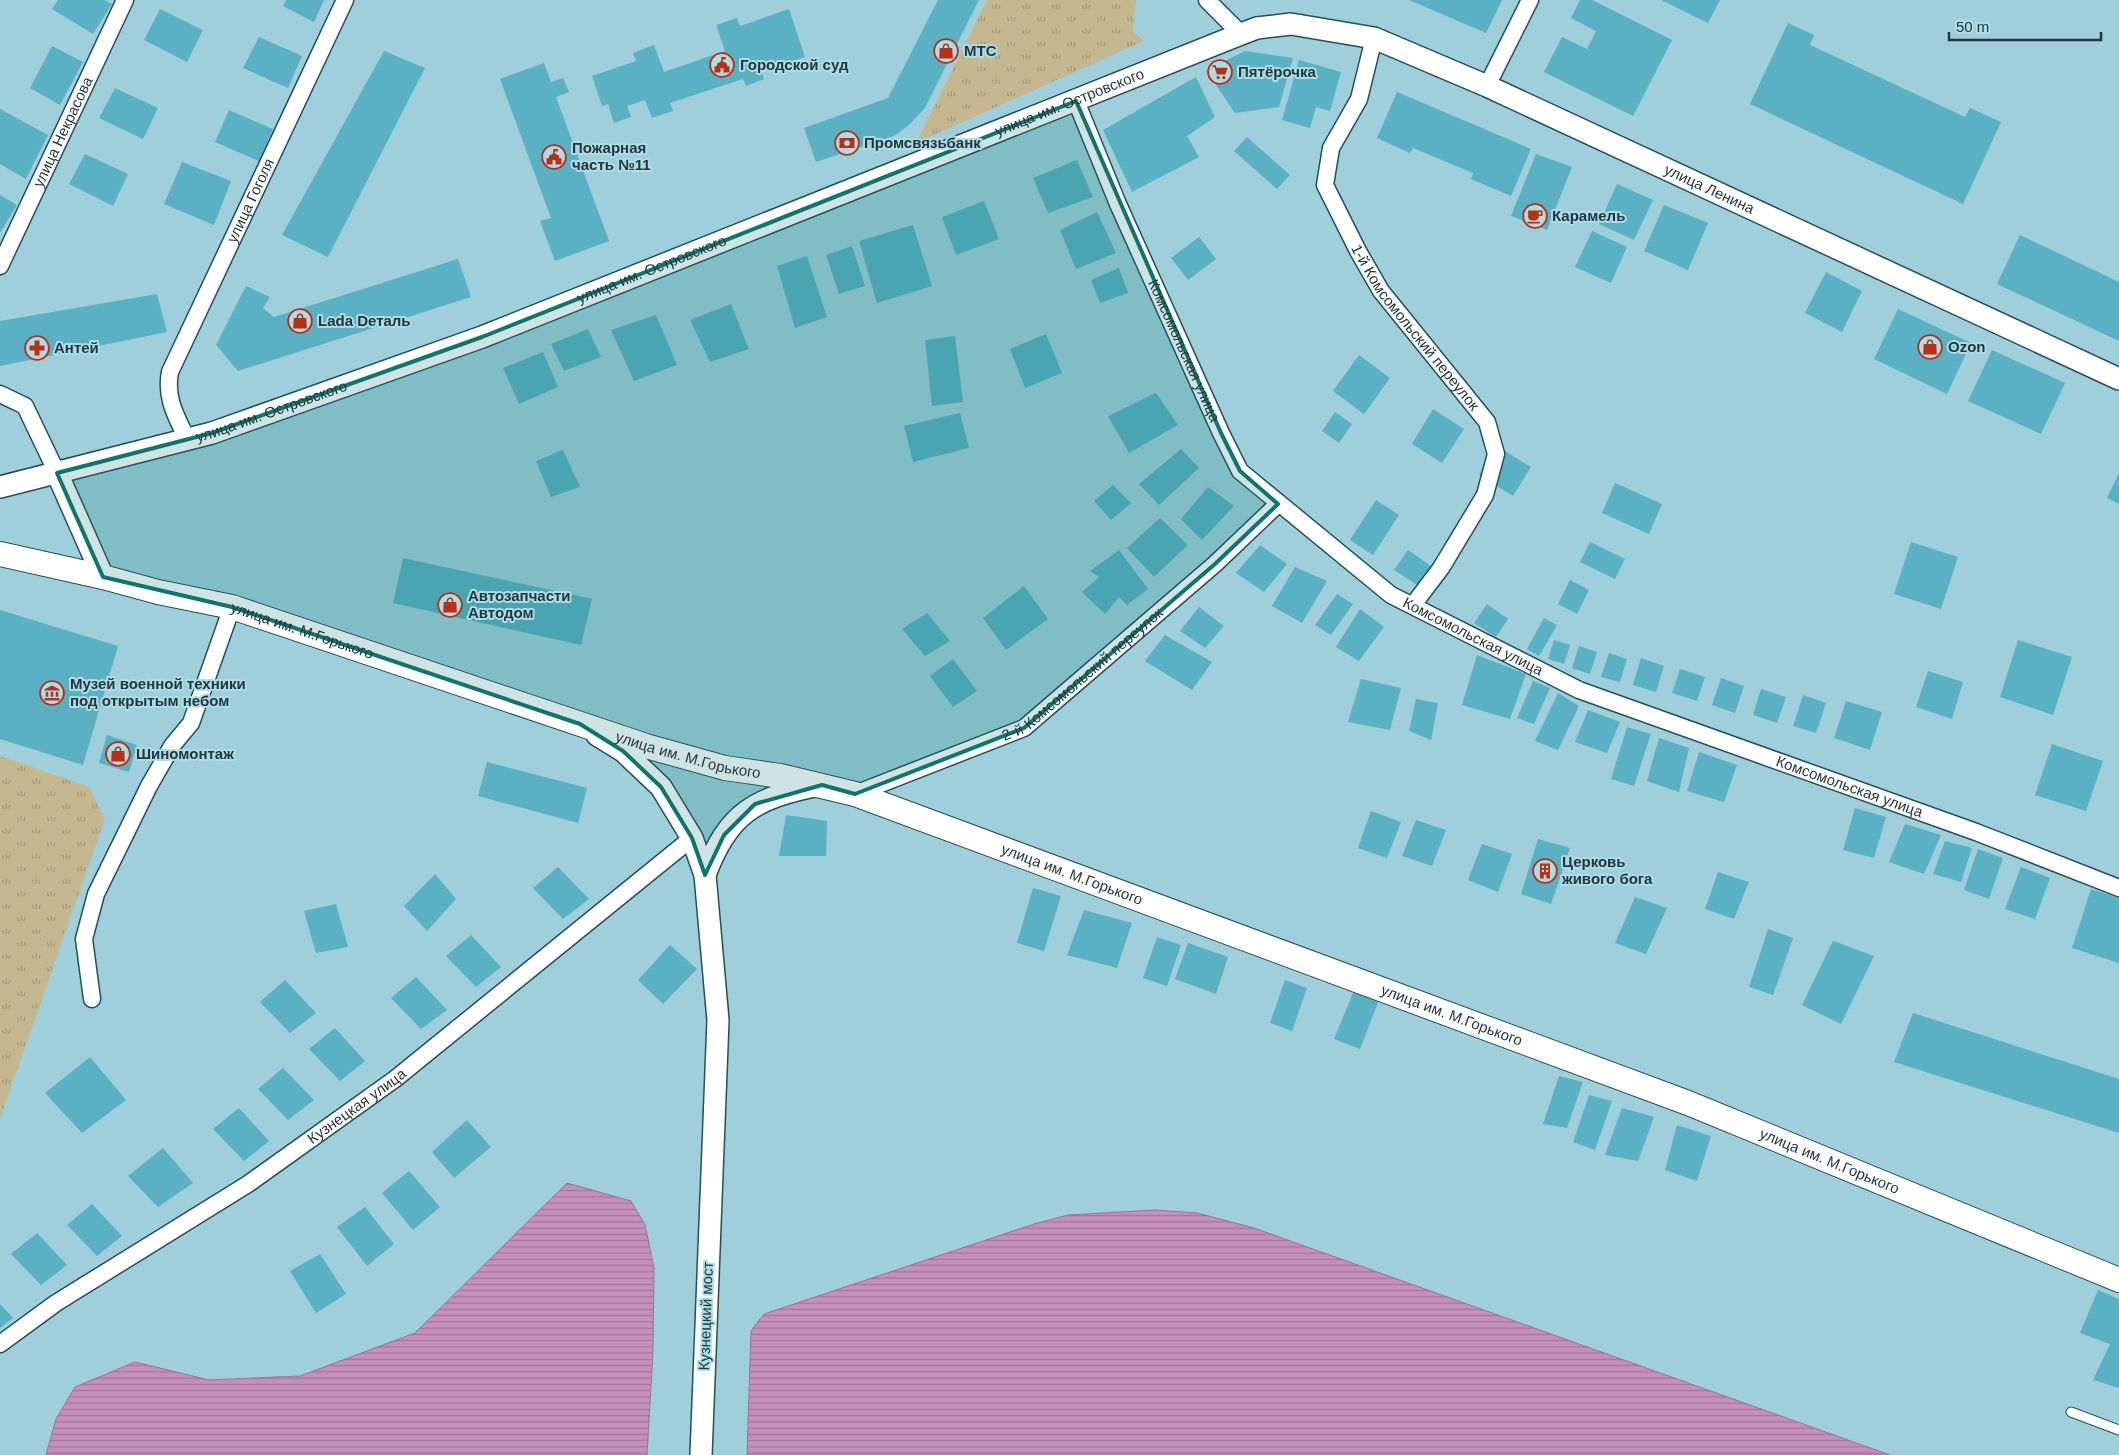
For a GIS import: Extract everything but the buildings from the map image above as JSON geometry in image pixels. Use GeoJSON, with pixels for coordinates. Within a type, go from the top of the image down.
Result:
{"type":"FeatureCollection","features":[{"type":"Feature","properties":{"kind":"main road","name":"улица им. М.Горького"},"geometry":{"type":"LineString","coordinates":[[0,554],[103,577],[158,592],[232,607],[690,759],[822,785],[856,794],[1688,1103],[2119,1280]]}},
{"type":"Feature","properties":{"kind":"street","name":"улица Некрасова"},"geometry":{"type":"LineString","coordinates":[[0,266],[125,0]]}},
{"type":"Feature","properties":{"kind":"street","name":"улица Гоголя"},"geometry":{"type":"LineString","coordinates":[[187,439],[170,405],[168,384],[170,372],[345,0]]}},
{"type":"Feature","properties":{"kind":"street"},"geometry":{"type":"LineString","coordinates":[[1207,0],[1241,34]]}},
{"type":"Feature","properties":{"kind":"street"},"geometry":{"type":"LineString","coordinates":[[1487,86],[1530,0]]}},
{"type":"Feature","properties":{"kind":"street","name":"улица им. Островского"},"geometry":{"type":"LineString","coordinates":[[0,487],[187,439],[240,423],[510,327],[1241,34],[1258,28],[1291,24]]}},
{"type":"Feature","properties":{"kind":"street","name":"улица Ленина"},"geometry":{"type":"LineString","coordinates":[[1291,24],[1374,38],[1487,86],[2119,379]]}},
{"type":"Feature","properties":{"kind":"street","name":"1-й Комсомольский переулок"},"geometry":{"type":"LineString","coordinates":[[1374,38],[1359,100],[1331,148],[1325,185],[1358,251],[1381,291],[1487,422],[1496,454],[1485,495],[1441,568],[1412,604]]}},
{"type":"Feature","properties":{"kind":"street","name":"Комсомольская улица"},"geometry":{"type":"LineString","coordinates":[[1076,101],[1118,204],[1240,471],[1391,595],[1579,690],[1976,832],[2119,888]]}},
{"type":"Feature","properties":{"kind":"street"},"geometry":{"type":"LineString","coordinates":[[0,394],[25,406],[103,577]]}},
{"type":"Feature","properties":{"kind":"street","name":"2-й Комсомольский переулок"},"geometry":{"type":"LineString","coordinates":[[856,794],[1024,728],[1215,564],[1278,504]]}},
{"type":"Feature","properties":{"kind":"street"},"geometry":{"type":"LineString","coordinates":[[92,999],[84,939],[96,894],[149,786],[172,746],[191,723],[232,607]]}},
{"type":"Feature","properties":{"kind":"street"},"geometry":{"type":"LineString","coordinates":[[580,724],[623,751],[661,787],[692,838],[705,875]]}},
{"type":"Feature","properties":{"kind":"street"},"geometry":{"type":"LineString","coordinates":[[705,875],[711,857],[724,835],[748,810],[756,804],[782,794],[822,785]]}},
{"type":"Feature","properties":{"kind":"street","name":"Кузнецкая улица"},"geometry":{"type":"LineString","coordinates":[[0,1344],[56,1303],[248,1184],[395,1079],[692,838]]}},
{"type":"Feature","properties":{"kind":"street","name":"Кузнецкий мост"},"geometry":{"type":"LineString","coordinates":[[701,1455],[710,1176],[718,1020],[705,875]]}},
{"type":"Feature","properties":{"kind":"lane"},"geometry":{"type":"LineString","coordinates":[[2071,1412],[2119,1430]]}},
{"type":"Feature","properties":{"kind":"highlighted area"},"geometry":{"type":"Polygon","coordinates":[[[1076,101],[1221,433],[1240,471],[1278,504],[1215,564],[1024,728],[855,794],[822,785],[755,804],[724,835],[705,875],[692,838],[661,787],[623,751],[580,724],[418,668],[232,607],[103,577],[57,473],[212,433],[482,337],[1076,101]]]}},
{"type":"Feature","properties":{"kind":"green space"},"geometry":{"type":"Polygon","coordinates":[[[987,0],[1136,0],[1133,31],[1144,41],[916,143],[987,0]]]}},
{"type":"Feature","properties":{"kind":"green space"},"geometry":{"type":"Polygon","coordinates":[[[0,756],[89,787],[105,819],[0,1119],[0,756]]]}},
{"type":"Feature","properties":{"kind":"shaded area"},"geometry":{"type":"Polygon","coordinates":[[[567,1183],[631,1201],[645,1225],[654,1268],[653,1352],[647,1455],[46,1455],[56,1419],[75,1387],[135,1362],[209,1380],[300,1376],[415,1333],[567,1183]]]}},
{"type":"Feature","properties":{"kind":"shaded area"},"geometry":{"type":"Polygon","coordinates":[[[1155,1210],[1197,1213],[1254,1228],[1890,1455],[747,1455],[751,1331],[764,1314],[1034,1224],[1068,1215],[1155,1210]]]}},
{"type":"Feature","properties":{"kind":"place","name":"МТС"},"geometry":{"type":"Point","coordinates":[946,51]}},
{"type":"Feature","properties":{"kind":"place","name":"Городской суд"},"geometry":{"type":"Point","coordinates":[722,65]}},
{"type":"Feature","properties":{"kind":"place","name":"Пятёрочка"},"geometry":{"type":"Point","coordinates":[1220,72]}},
{"type":"Feature","properties":{"kind":"place","name":"Промсвязьбанк"},"geometry":{"type":"Point","coordinates":[847,143]}},
{"type":"Feature","properties":{"kind":"place","name":"Пожарная часть №11"},"geometry":{"type":"Point","coordinates":[554,157]}},
{"type":"Feature","properties":{"kind":"place","name":"Карамель"},"geometry":{"type":"Point","coordinates":[1535,216]}},
{"type":"Feature","properties":{"kind":"place","name":"Lada Dеталь"},"geometry":{"type":"Point","coordinates":[300,321]}},
{"type":"Feature","properties":{"kind":"place","name":"Ozon"},"geometry":{"type":"Point","coordinates":[1930,347]}},
{"type":"Feature","properties":{"kind":"place","name":"Антей"},"geometry":{"type":"Point","coordinates":[37,348]}},
{"type":"Feature","properties":{"kind":"place","name":"Автозапчасти Автодом"},"geometry":{"type":"Point","coordinates":[450,605]}},
{"type":"Feature","properties":{"kind":"place","name":"Музей военной техники под открытым небом"},"geometry":{"type":"Point","coordinates":[52,693]}},
{"type":"Feature","properties":{"kind":"place","name":"Шиномонтаж"},"geometry":{"type":"Point","coordinates":[118,754]}},
{"type":"Feature","properties":{"kind":"place","name":"Церковь живого бога"},"geometry":{"type":"Point","coordinates":[1545,871]}}]}
